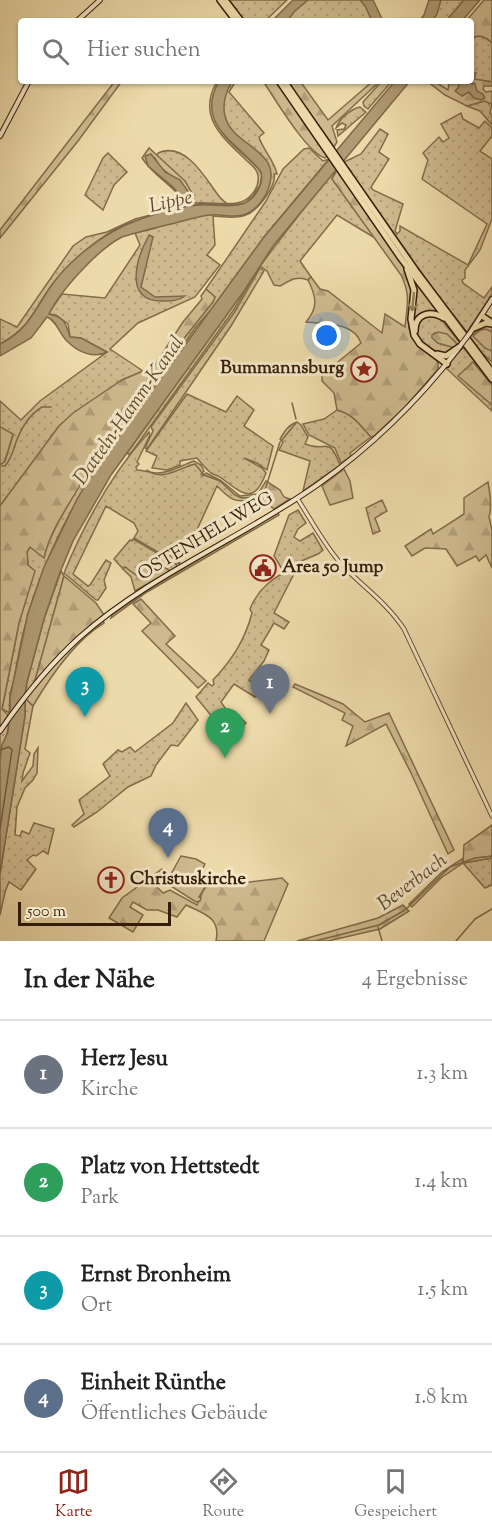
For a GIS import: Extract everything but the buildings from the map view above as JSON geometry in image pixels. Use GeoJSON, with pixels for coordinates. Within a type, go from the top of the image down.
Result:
{"type":"FeatureCollection","features":[{"type":"Feature","properties":{"kind":"highway"},"geometry":{"type":"LineString","coordinates":[[220,0],[234,18]]}},
{"type":"Feature","properties":{"kind":"highway"},"geometry":{"type":"LineString","coordinates":[[225,0],[239,18]]}},
{"type":"Feature","properties":{"kind":"highway"},"geometry":{"type":"LineString","coordinates":[[281,84],[492,372]]}},
{"type":"Feature","properties":{"kind":"highway"},"geometry":{"type":"LineString","coordinates":[[286,84],[327,147]]}},
{"type":"Feature","properties":{"kind":"highway"},"geometry":{"type":"LineString","coordinates":[[344,171],[400,257],[492,379]]}},
{"type":"Feature","properties":{"kind":"highway"},"geometry":{"type":"LineString","coordinates":[[400,257],[414,290],[411,319],[414,334],[420,344],[447,363]]}},
{"type":"Feature","properties":{"kind":"highway"},"geometry":{"type":"LineString","coordinates":[[447,320],[436,314],[428,313],[419,318],[415,325],[415,333],[419,340],[442,356],[447,363]]}},
{"type":"Feature","properties":{"kind":"highway"},"geometry":{"type":"LineString","coordinates":[[481,317],[490,324]]}},
{"type":"Feature","properties":{"kind":"highway"},"geometry":{"type":"LineString","coordinates":[[472,330],[490,324]]}},
{"type":"Feature","properties":{"kind":"highway"},"geometry":{"type":"LineString","coordinates":[[442,356],[449,355],[460,347]]}},
{"type":"Feature","properties":{"kind":"highway"},"geometry":{"type":"LineString","coordinates":[[479,355],[492,364]]}},
{"type":"Feature","properties":{"kind":"main road"},"geometry":{"type":"LineString","coordinates":[[80,18],[100,0]]}},
{"type":"Feature","properties":{"kind":"main road"},"geometry":{"type":"LineString","coordinates":[[0,136],[27,84]]}},
{"type":"Feature","properties":{"kind":"main road","name":"OSTENHELLWEG"},"geometry":{"type":"LineString","coordinates":[[0,731],[57,659],[80,637],[126,602],[297,498],[342,467],[374,440],[420,396],[436,377],[460,347],[492,299]]}},
{"type":"Feature","properties":{"kind":"street"},"geometry":{"type":"LineString","coordinates":[[297,498],[335,557],[384,602],[398,619],[413,645],[492,816]]}},
{"type":"Feature","properties":{"kind":"green space"},"geometry":{"type":"Polygon","coordinates":[[[229,0],[287,0],[268,18],[242,18],[229,0]]]}},
{"type":"Feature","properties":{"kind":"green space"},"geometry":{"type":"Polygon","coordinates":[[[300,0],[368,0],[377,18],[281,18],[300,0]]]}},
{"type":"Feature","properties":{"kind":"green space"},"geometry":{"type":"Polygon","coordinates":[[[435,0],[464,0],[449,18],[426,18],[435,0]]]}},
{"type":"Feature","properties":{"kind":"green space"},"geometry":{"type":"Polygon","coordinates":[[[484,0],[492,0],[492,43],[482,36],[474,38],[474,18],[469,18],[484,0]]]}},
{"type":"Feature","properties":{"kind":"green space"},"geometry":{"type":"Polygon","coordinates":[[[483,36],[492,43],[492,82],[474,79],[474,37],[483,36]]]}},
{"type":"Feature","properties":{"kind":"green space"},"geometry":{"type":"Polygon","coordinates":[[[474,79],[492,82],[492,86],[484,86],[483,89],[486,92],[492,91],[492,104],[484,101],[467,106],[445,95],[431,84],[439,84],[448,90],[449,84],[474,84],[474,79]]]}},
{"type":"Feature","properties":{"kind":"green space"},"geometry":{"type":"Polygon","coordinates":[[[113,84],[120,84],[78,141],[0,238],[0,230],[113,84]]]}},
{"type":"Feature","properties":{"kind":"green space"},"geometry":{"type":"Polygon","coordinates":[[[218,84],[213,95],[212,108],[215,120],[228,140],[258,168],[262,175],[260,185],[245,203],[186,206],[149,167],[173,187],[187,204],[170,175],[160,167],[155,158],[146,156],[148,166],[142,158],[149,148],[185,181],[195,203],[237,203],[250,196],[258,182],[257,172],[220,133],[214,124],[210,105],[211,93],[218,84]]]}},
{"type":"Feature","properties":{"kind":"green space"},"geometry":{"type":"Polygon","coordinates":[[[225,84],[234,84],[229,92],[264,133],[259,137],[277,174],[274,174],[272,188],[256,209],[244,216],[213,216],[215,245],[207,255],[220,265],[195,297],[138,323],[110,349],[143,371],[122,380],[59,426],[0,506],[0,465],[5,461],[13,435],[0,427],[0,401],[21,420],[40,401],[107,352],[81,338],[70,337],[68,324],[56,315],[48,314],[62,294],[105,298],[140,245],[135,233],[156,228],[189,207],[156,158],[158,153],[177,152],[185,156],[222,199],[236,210],[243,209],[266,181],[222,124],[225,84]]]}},
{"type":"Feature","properties":{"kind":"green space"},"geometry":{"type":"Polygon","coordinates":[[[265,84],[278,84],[327,156],[325,158],[309,146],[265,84]]]}},
{"type":"Feature","properties":{"kind":"green space"},"geometry":{"type":"Polygon","coordinates":[[[289,84],[302,84],[328,120],[370,84],[377,84],[332,126],[337,142],[334,147],[289,84]]]}},
{"type":"Feature","properties":{"kind":"green space"},"geometry":{"type":"Polygon","coordinates":[[[379,84],[389,84],[368,109],[363,102],[379,84]]]}},
{"type":"Feature","properties":{"kind":"green space"},"geometry":{"type":"Polygon","coordinates":[[[484,101],[492,104],[490,113],[492,125],[480,111],[467,106],[484,101]]]}},
{"type":"Feature","properties":{"kind":"green space"},"geometry":{"type":"Polygon","coordinates":[[[360,107],[366,112],[338,136],[337,130],[344,129],[346,125],[342,123],[336,128],[340,121],[349,112],[360,107]]]}},
{"type":"Feature","properties":{"kind":"green space"},"geometry":{"type":"Polygon","coordinates":[[[461,113],[463,119],[479,128],[485,121],[492,128],[492,136],[480,151],[492,159],[492,219],[480,250],[465,270],[465,278],[462,280],[484,298],[492,287],[492,294],[467,332],[433,289],[344,162],[361,154],[380,129],[388,134],[379,152],[389,159],[371,187],[403,204],[395,231],[397,234],[400,226],[468,265],[487,224],[422,179],[428,160],[423,153],[439,137],[443,142],[449,138],[441,124],[461,113]]]}},
{"type":"Feature","properties":{"kind":"green space"},"geometry":{"type":"Polygon","coordinates":[[[309,148],[323,161],[329,159],[264,237],[196,327],[129,420],[87,484],[51,551],[33,598],[10,693],[9,713],[2,709],[19,623],[34,571],[28,565],[27,552],[30,547],[44,557],[62,515],[91,466],[158,371],[213,302],[215,297],[206,289],[266,201],[283,169],[304,149],[309,148]]]}},
{"type":"Feature","properties":{"kind":"green space"},"geometry":{"type":"Polygon","coordinates":[[[108,153],[127,172],[114,185],[103,210],[85,195],[103,158],[108,153]]]}},
{"type":"Feature","properties":{"kind":"green space"},"geometry":{"type":"Polygon","coordinates":[[[336,169],[332,179],[375,238],[337,215],[300,261],[311,277],[308,280],[297,278],[280,286],[274,285],[267,271],[260,266],[336,169]]]}},
{"type":"Feature","properties":{"kind":"green space"},"geometry":{"type":"Polygon","coordinates":[[[337,170],[406,270],[412,293],[409,329],[414,339],[433,355],[438,364],[438,369],[405,407],[371,437],[352,417],[337,410],[334,393],[322,381],[322,375],[361,343],[352,331],[346,328],[306,322],[313,311],[315,301],[308,280],[311,277],[320,289],[328,291],[382,333],[385,314],[405,327],[407,295],[401,275],[332,179],[337,170]]]}},
{"type":"Feature","properties":{"kind":"green space"},"geometry":{"type":"Polygon","coordinates":[[[186,206],[122,226],[91,246],[57,279],[28,322],[12,337],[0,344],[0,319],[17,327],[73,246],[86,237],[107,232],[135,219],[186,206]]]}},
{"type":"Feature","properties":{"kind":"green space"},"geometry":{"type":"Polygon","coordinates":[[[259,267],[233,311],[129,455],[127,453],[259,267]]]}},
{"type":"Feature","properties":{"kind":"green space"},"geometry":{"type":"Polygon","coordinates":[[[260,268],[264,271],[231,326],[147,449],[145,448],[153,431],[151,427],[234,313],[260,268]]]}},
{"type":"Feature","properties":{"kind":"green space"},"geometry":{"type":"Polygon","coordinates":[[[409,272],[441,315],[429,312],[414,327],[409,272]]]}},
{"type":"Feature","properties":{"kind":"green space"},"geometry":{"type":"Polygon","coordinates":[[[206,289],[215,297],[213,302],[158,371],[107,442],[57,524],[44,558],[30,547],[27,552],[28,565],[35,571],[19,623],[2,709],[8,715],[0,728],[0,506],[59,426],[73,413],[122,380],[143,371],[149,374],[183,322],[202,299],[201,296],[206,289]]]}},
{"type":"Feature","properties":{"kind":"green space"},"geometry":{"type":"Polygon","coordinates":[[[431,314],[441,319],[460,343],[458,345],[444,334],[434,333],[432,337],[438,343],[455,348],[446,354],[429,347],[417,333],[420,319],[431,314]]]}},
{"type":"Feature","properties":{"kind":"green space"},"geometry":{"type":"Polygon","coordinates":[[[488,325],[492,327],[492,362],[470,337],[488,325]]]}},
{"type":"Feature","properties":{"kind":"green space"},"geometry":{"type":"Polygon","coordinates":[[[486,329],[492,332],[492,351],[485,348],[473,336],[486,329]]]}},
{"type":"Feature","properties":{"kind":"green space"},"geometry":{"type":"Polygon","coordinates":[[[438,332],[447,334],[458,345],[455,348],[438,343],[432,335],[438,332]]]}},
{"type":"Feature","properties":{"kind":"green space"},"geometry":{"type":"Polygon","coordinates":[[[463,347],[492,383],[492,411],[446,368],[463,347]]]}},
{"type":"Feature","properties":{"kind":"green space"},"geometry":{"type":"Polygon","coordinates":[[[473,362],[492,385],[492,405],[458,376],[473,362]]]}},
{"type":"Feature","properties":{"kind":"green space"},"geometry":{"type":"Polygon","coordinates":[[[187,394],[226,412],[237,396],[254,410],[244,426],[273,446],[267,470],[244,458],[262,468],[266,473],[262,483],[253,493],[238,490],[211,473],[197,458],[180,461],[180,465],[167,470],[152,468],[157,456],[146,451],[187,394]]]}},
{"type":"Feature","properties":{"kind":"green space"},"geometry":{"type":"Polygon","coordinates":[[[337,410],[352,417],[371,437],[341,463],[335,448],[309,435],[303,424],[324,419],[337,410]]]}},
{"type":"Feature","properties":{"kind":"green space"},"geometry":{"type":"Polygon","coordinates":[[[297,422],[308,437],[305,444],[330,447],[340,465],[303,491],[310,461],[279,450],[283,442],[280,439],[283,434],[297,422]]]}},
{"type":"Feature","properties":{"kind":"green space"},"geometry":{"type":"Polygon","coordinates":[[[0,427],[13,434],[5,461],[0,465],[0,427]]]}},
{"type":"Feature","properties":{"kind":"green space"},"geometry":{"type":"Polygon","coordinates":[[[149,432],[150,435],[137,462],[139,464],[136,467],[137,470],[161,473],[194,461],[201,465],[204,471],[201,474],[203,476],[206,473],[220,480],[240,496],[258,494],[258,500],[232,499],[217,486],[195,534],[168,554],[180,563],[178,564],[134,538],[138,531],[134,523],[106,506],[73,574],[88,586],[106,560],[111,563],[104,580],[106,588],[96,600],[64,573],[100,499],[123,464],[149,432]]]}},
{"type":"Feature","properties":{"kind":"green space"},"geometry":{"type":"Polygon","coordinates":[[[344,469],[350,481],[353,498],[330,505],[322,486],[344,469]]]}},
{"type":"Feature","properties":{"kind":"green space"},"geometry":{"type":"Polygon","coordinates":[[[266,481],[280,490],[284,497],[290,499],[274,509],[258,500],[258,494],[266,481]]]}},
{"type":"Feature","properties":{"kind":"green space"},"geometry":{"type":"Polygon","coordinates":[[[488,482],[491,505],[489,517],[492,530],[492,568],[486,555],[479,561],[476,556],[457,566],[446,549],[425,548],[412,556],[405,546],[431,529],[433,534],[464,514],[464,498],[488,482]]]}},
{"type":"Feature","properties":{"kind":"green space"},"geometry":{"type":"Polygon","coordinates":[[[382,500],[387,511],[375,518],[380,531],[373,534],[366,508],[382,500]]]}},
{"type":"Feature","properties":{"kind":"green space"},"geometry":{"type":"Polygon","coordinates":[[[298,510],[306,523],[298,529],[294,537],[300,541],[313,533],[323,550],[282,569],[274,556],[289,515],[298,510]]]}},
{"type":"Feature","properties":{"kind":"green space"},"geometry":{"type":"Polygon","coordinates":[[[278,513],[279,515],[147,592],[111,618],[152,587],[278,513]]]}},
{"type":"Feature","properties":{"kind":"green space"},"geometry":{"type":"Polygon","coordinates":[[[133,539],[176,564],[177,567],[170,571],[159,564],[151,572],[139,578],[125,567],[123,569],[114,559],[133,539]]]}},
{"type":"Feature","properties":{"kind":"green space"},"geometry":{"type":"Polygon","coordinates":[[[159,564],[170,571],[135,591],[131,577],[123,569],[125,567],[140,578],[159,564]]]}},
{"type":"Feature","properties":{"kind":"green space"},"geometry":{"type":"Polygon","coordinates":[[[295,567],[296,570],[274,613],[289,622],[284,629],[274,623],[261,645],[269,650],[264,661],[249,680],[262,688],[271,684],[274,686],[267,697],[259,692],[255,697],[234,684],[221,702],[233,720],[239,716],[246,723],[237,733],[227,725],[222,729],[196,697],[208,683],[212,686],[214,684],[213,680],[237,649],[249,623],[252,613],[250,609],[258,595],[274,579],[295,567]]]}},
{"type":"Feature","properties":{"kind":"green space"},"geometry":{"type":"Polygon","coordinates":[[[61,571],[64,576],[34,684],[27,699],[33,706],[25,749],[30,753],[22,781],[33,766],[34,754],[38,748],[37,773],[25,788],[17,807],[15,835],[20,836],[22,831],[29,834],[34,823],[54,829],[48,854],[43,851],[27,860],[36,869],[21,890],[9,882],[0,915],[0,874],[25,716],[27,682],[44,619],[61,571]]]}},
{"type":"Feature","properties":{"kind":"green space"},"geometry":{"type":"Polygon","coordinates":[[[64,576],[96,603],[104,615],[102,617],[104,623],[73,650],[55,672],[33,706],[26,699],[34,684],[64,576]]]}},
{"type":"Feature","properties":{"kind":"green space"},"geometry":{"type":"Polygon","coordinates":[[[141,599],[175,636],[166,644],[206,681],[198,688],[142,631],[151,623],[133,604],[141,599]]]}},
{"type":"Feature","properties":{"kind":"green space"},"geometry":{"type":"Polygon","coordinates":[[[295,684],[343,704],[365,722],[389,713],[454,850],[448,854],[386,724],[346,746],[353,726],[342,720],[345,713],[293,687],[295,684]]]}},
{"type":"Feature","properties":{"kind":"green space"},"geometry":{"type":"Polygon","coordinates":[[[186,703],[198,720],[178,746],[171,745],[151,776],[128,787],[74,827],[72,825],[84,814],[79,800],[110,776],[103,764],[118,750],[122,752],[130,747],[135,752],[173,723],[186,703]]]}},
{"type":"Feature","properties":{"kind":"green space"},"geometry":{"type":"Polygon","coordinates":[[[9,716],[0,760],[0,734],[7,725],[9,716]]]}},
{"type":"Feature","properties":{"kind":"green space"},"geometry":{"type":"Polygon","coordinates":[[[492,825],[492,858],[463,863],[464,845],[492,825]]]}},
{"type":"Feature","properties":{"kind":"green space"},"geometry":{"type":"Polygon","coordinates":[[[181,856],[196,859],[205,864],[201,872],[211,877],[199,897],[200,901],[196,902],[166,883],[181,856]]]}},
{"type":"Feature","properties":{"kind":"green space"},"geometry":{"type":"Polygon","coordinates":[[[492,858],[492,885],[485,888],[463,863],[492,858]]]}},
{"type":"Feature","properties":{"kind":"green space"},"geometry":{"type":"Polygon","coordinates":[[[462,859],[463,863],[441,878],[412,907],[409,904],[442,872],[462,859]]]}},
{"type":"Feature","properties":{"kind":"green space"},"geometry":{"type":"Polygon","coordinates":[[[162,869],[167,874],[156,886],[163,893],[170,890],[197,905],[211,880],[225,885],[282,878],[288,884],[264,941],[216,941],[216,927],[210,917],[186,905],[177,917],[158,910],[147,910],[133,902],[130,907],[143,915],[133,932],[109,918],[122,898],[162,869]]]}},
{"type":"Feature","properties":{"kind":"green space"},"geometry":{"type":"Polygon","coordinates":[[[403,905],[409,911],[380,929],[328,941],[297,941],[378,918],[403,905]]]}},
{"type":"Feature","properties":{"kind":"water"},"geometry":{"type":"Polygon","coordinates":[[[293,0],[308,0],[289,18],[275,18],[293,0]]]}},
{"type":"Feature","properties":{"kind":"water"},"geometry":{"type":"Polygon","coordinates":[[[360,0],[373,0],[382,18],[371,18],[360,0]]]}},
{"type":"Feature","properties":{"kind":"water"},"geometry":{"type":"Polygon","coordinates":[[[429,0],[441,0],[434,18],[422,18],[429,0]]]}},
{"type":"Feature","properties":{"kind":"water"},"geometry":{"type":"Polygon","coordinates":[[[464,0],[480,0],[465,18],[449,18],[464,0]]]}},
{"type":"Feature","properties":{"kind":"water"},"geometry":{"type":"Polygon","coordinates":[[[218,84],[231,84],[224,102],[225,116],[230,127],[265,158],[270,167],[271,179],[266,194],[259,204],[251,212],[243,215],[201,216],[122,237],[92,260],[62,294],[49,314],[64,321],[70,337],[81,338],[107,352],[92,355],[76,349],[65,339],[54,322],[47,317],[31,338],[0,356],[0,344],[10,339],[24,326],[67,267],[110,233],[133,222],[166,211],[200,205],[237,205],[247,202],[255,195],[260,186],[261,172],[215,122],[212,110],[213,97],[218,84]]]}},
{"type":"Feature","properties":{"kind":"water"},"geometry":{"type":"Polygon","coordinates":[[[392,84],[408,84],[273,246],[244,291],[111,475],[73,541],[44,619],[27,682],[25,716],[0,874],[2,745],[8,732],[10,697],[28,613],[44,567],[77,499],[101,460],[264,237],[392,84]]]}},
{"type":"Feature","properties":{"kind":"water"},"geometry":{"type":"Polygon","coordinates":[[[459,84],[475,84],[477,91],[485,98],[481,100],[474,98],[469,92],[462,96],[455,91],[459,84]]]}},
{"type":"Feature","properties":{"kind":"water"},"geometry":{"type":"Polygon","coordinates":[[[151,154],[165,172],[180,180],[190,194],[193,203],[187,204],[173,187],[148,166],[145,156],[151,154]]]}},
{"type":"Feature","properties":{"kind":"water"},"geometry":{"type":"Polygon","coordinates":[[[149,235],[153,237],[141,287],[155,297],[185,296],[182,298],[169,301],[150,299],[142,294],[137,286],[137,266],[149,235]]]}},
{"type":"Feature","properties":{"kind":"waterway"},"geometry":{"type":"LineString","coordinates":[[292,403],[296,419]]}},
{"type":"Feature","properties":{"kind":"waterway"},"geometry":{"type":"LineString","coordinates":[[2,466],[9,461],[29,419],[42,407],[51,407]]}},
{"type":"Feature","properties":{"kind":"waterway"},"geometry":{"type":"LineString","coordinates":[[281,441],[296,423]]}},
{"type":"Feature","properties":{"kind":"waterway"},"geometry":{"type":"LineString","coordinates":[[147,470],[159,475],[195,464],[204,475],[220,481],[235,495],[242,498],[256,497],[265,490],[280,442]]}},
{"type":"Feature","properties":{"kind":"waterway","name":"Beverbach"},"geometry":{"type":"LineString","coordinates":[[315,941],[379,925],[405,910],[450,867],[475,858],[492,856]]}},
{"type":"Feature","properties":{"kind":"waterway"},"geometry":{"type":"LineString","coordinates":[[456,941],[475,919],[492,909]]}},
{"type":"Feature","properties":{"kind":"waterway"},"geometry":{"type":"LineString","coordinates":[[378,927],[382,941]]}},
{"type":"Feature","properties":{"kind":"place","name":"Bummannsburg"},"geometry":{"type":"Point","coordinates":[364,369]}},
{"type":"Feature","properties":{"kind":"place","name":"Area 50 Jump"},"geometry":{"type":"Point","coordinates":[263,568]}},
{"type":"Feature","properties":{"kind":"place","name":"Herz Jesu"},"geometry":{"type":"Point","coordinates":[270,714]}},
{"type":"Feature","properties":{"kind":"place","name":"Ernst Bronheim"},"geometry":{"type":"Point","coordinates":[85,717]}},
{"type":"Feature","properties":{"kind":"place","name":"Platz von Hettstedt"},"geometry":{"type":"Point","coordinates":[225,758]}},
{"type":"Feature","properties":{"kind":"place","name":"Einheit Rünthe"},"geometry":{"type":"Point","coordinates":[168,858]}},
{"type":"Feature","properties":{"kind":"place","name":"Christuskirche"},"geometry":{"type":"Point","coordinates":[111,880]}},
{"type":"Feature","properties":{"kind":"water label","name":"Lippe"},"geometry":{"type":"Point","coordinates":[171,203]}},
{"type":"Feature","properties":{"kind":"water label","name":"Datteln-Hamm-Kanal"},"geometry":{"type":"Point","coordinates":[130,411]}}]}
